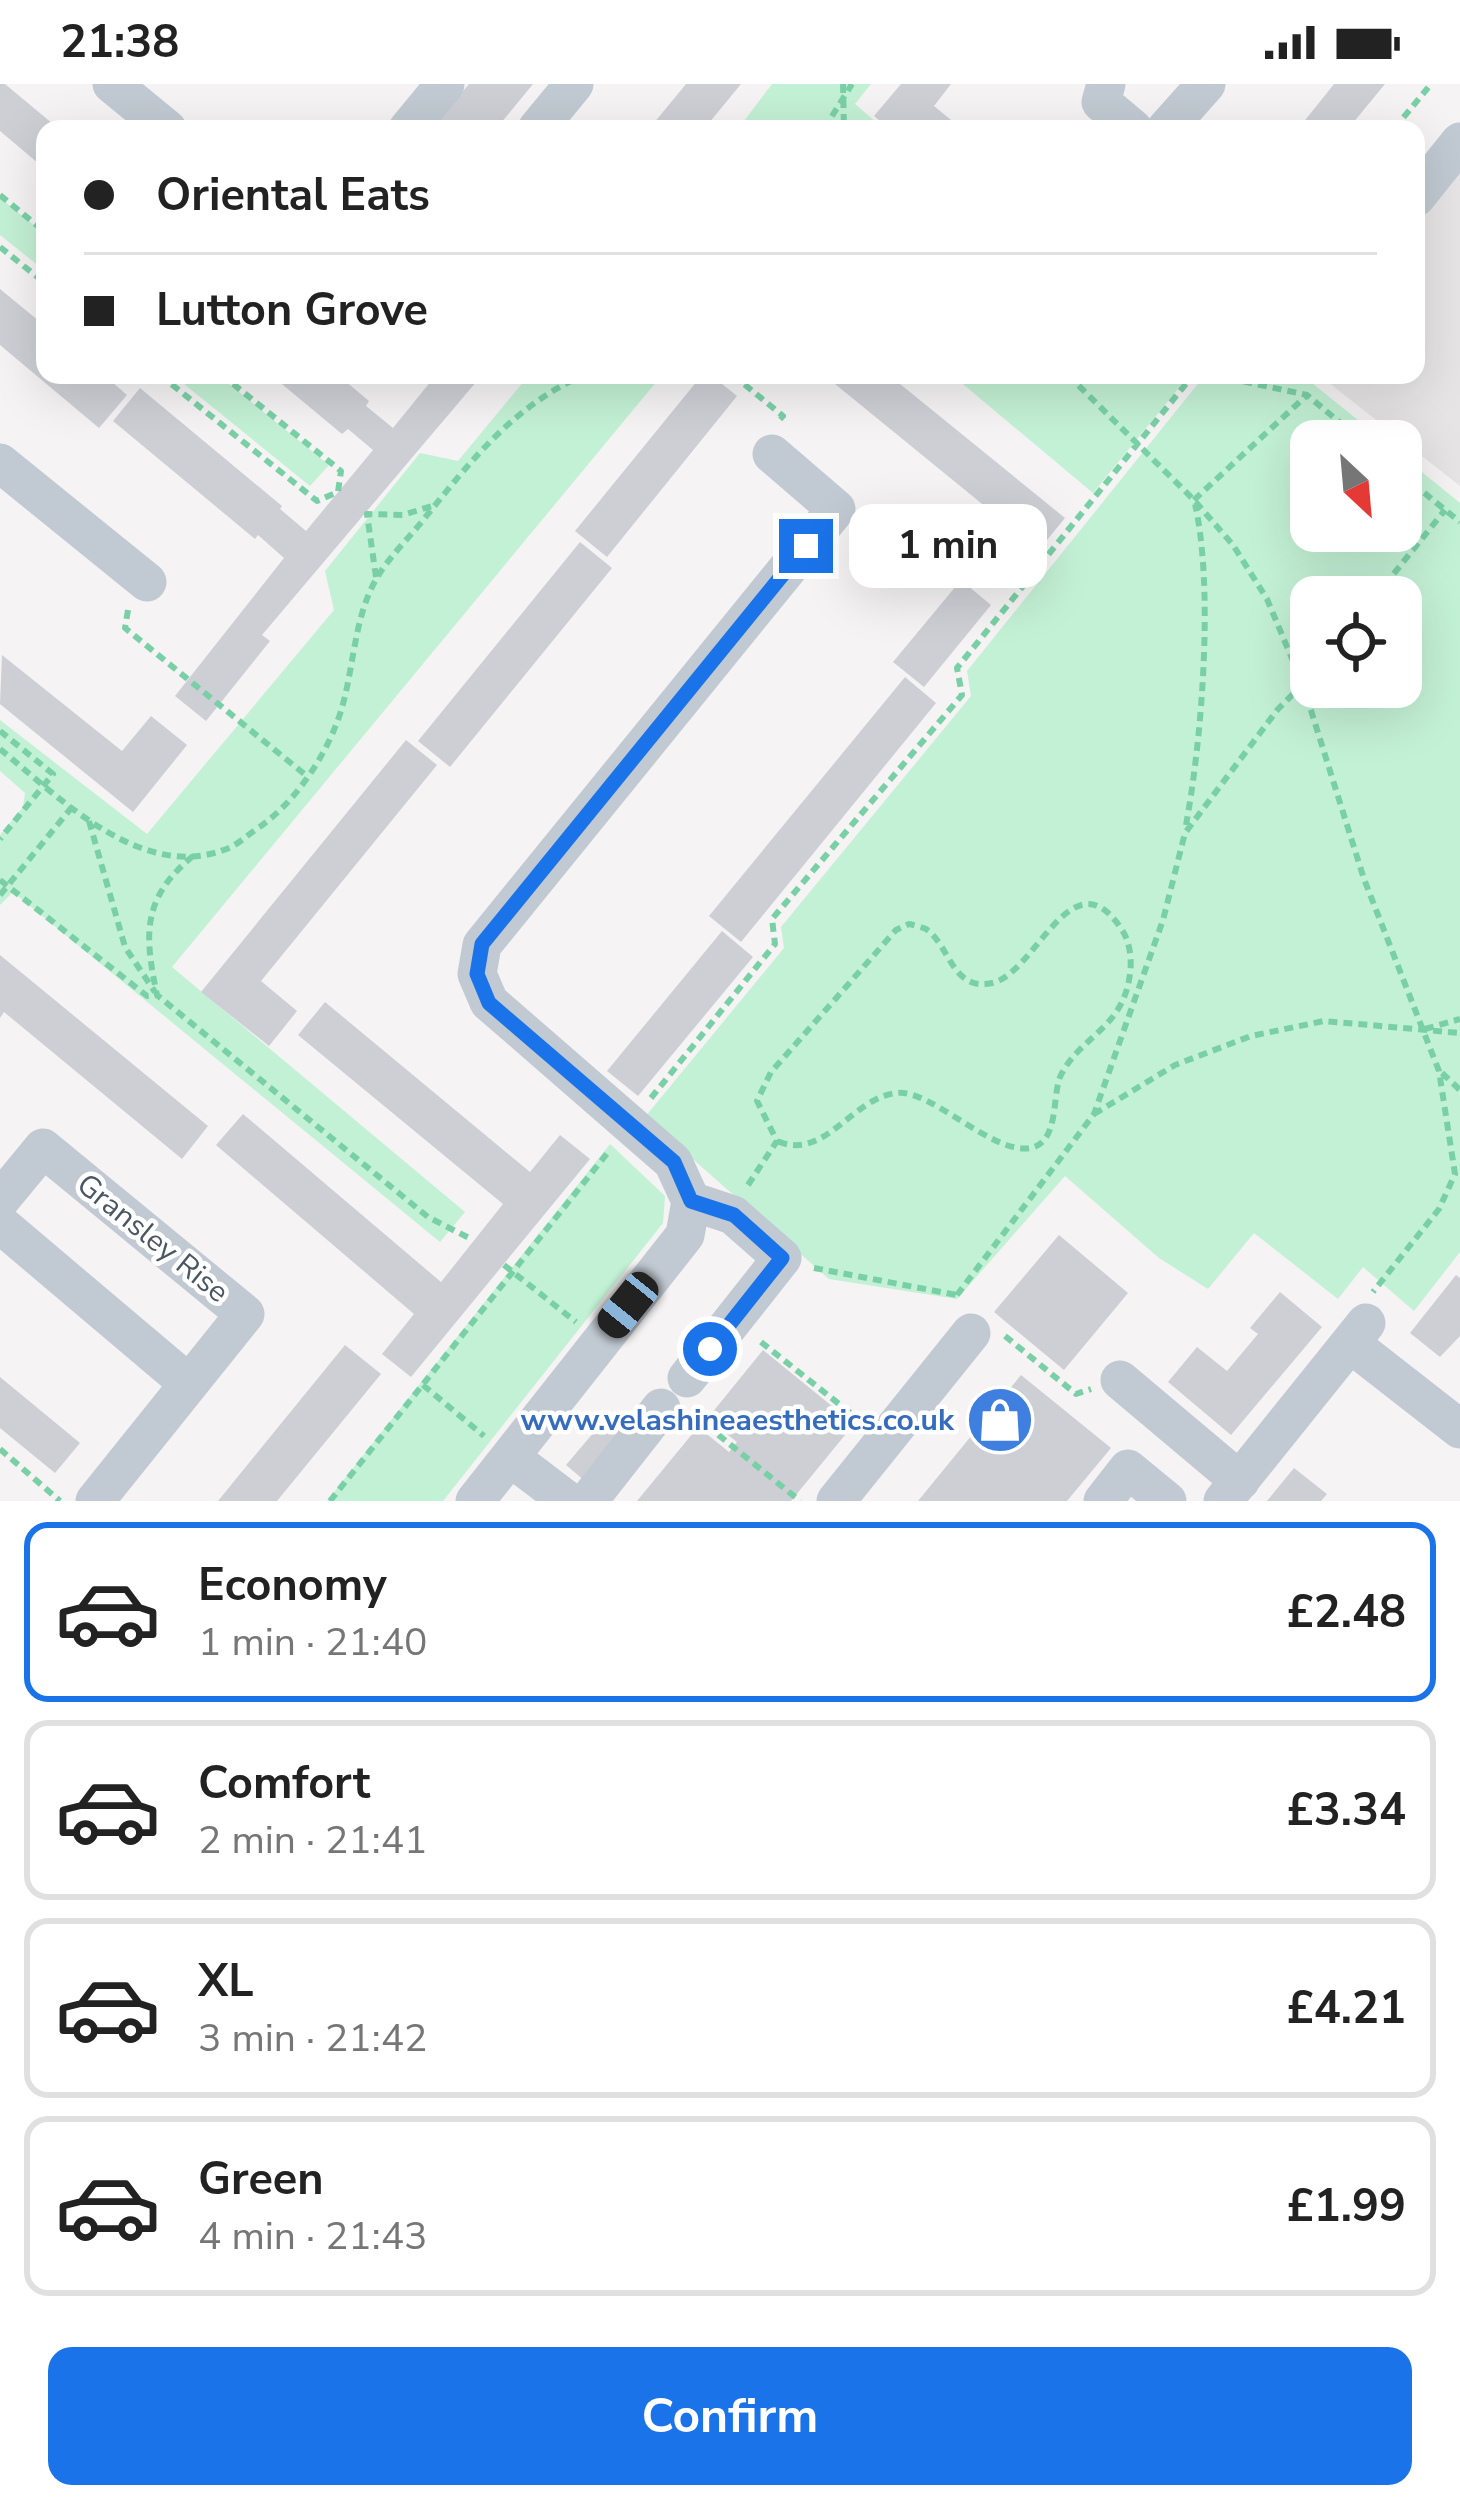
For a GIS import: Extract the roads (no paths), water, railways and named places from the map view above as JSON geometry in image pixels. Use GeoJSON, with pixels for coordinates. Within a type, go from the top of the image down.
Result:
{"type":"FeatureCollection","features":[{"type":"Feature","properties":{"kind":"street"},"geometry":{"type":"LineString","coordinates":[[112,84],[155,120]]}},
{"type":"Feature","properties":{"kind":"street"},"geometry":{"type":"LineString","coordinates":[[415,120],[445,84]]}},
{"type":"Feature","properties":{"kind":"street"},"geometry":{"type":"LineString","coordinates":[[544,120],[574,84]]}},
{"type":"Feature","properties":{"kind":"street"},"geometry":{"type":"LineString","coordinates":[[1106,84],[1101,102],[1122,120]]}},
{"type":"Feature","properties":{"kind":"street"},"geometry":{"type":"LineString","coordinates":[[1174,120],[1206,84]]}},
{"type":"Feature","properties":{"kind":"street"},"geometry":{"type":"LineString","coordinates":[[1425,185],[1460,142]]}},
{"type":"Feature","properties":{"kind":"street"},"geometry":{"type":"LineString","coordinates":[[475,1501],[685,1235],[691,1201],[674,1162],[489,1003],[477,974],[482,944],[836,509],[772,454]]}},
{"type":"Feature","properties":{"kind":"street"},"geometry":{"type":"LineString","coordinates":[[0,464],[147,581]]}},
{"type":"Feature","properties":{"kind":"street","name":"Gransley Rise"},"geometry":{"type":"LineString","coordinates":[[0,1200],[43,1148],[245,1314],[95,1501]]}},
{"type":"Feature","properties":{"kind":"street"},"geometry":{"type":"LineString","coordinates":[[687,1378],[782,1258],[734,1215],[691,1201]]}},
{"type":"Feature","properties":{"kind":"street"},"geometry":{"type":"LineString","coordinates":[[0,1224],[188,1383]]}},
{"type":"Feature","properties":{"kind":"street"},"geometry":{"type":"LineString","coordinates":[[836,1501],[970,1334]]}},
{"type":"Feature","properties":{"kind":"street"},"geometry":{"type":"LineString","coordinates":[[1120,1380],[1231,1491],[1359,1334],[1460,1429]]}},
{"type":"Feature","properties":{"kind":"street"},"geometry":{"type":"LineString","coordinates":[[588,1501],[662,1408]]}},
{"type":"Feature","properties":{"kind":"street"},"geometry":{"type":"LineString","coordinates":[[510,1457],[568,1501]]}},
{"type":"Feature","properties":{"kind":"street"},"geometry":{"type":"LineString","coordinates":[[1103,1501],[1128,1469],[1167,1501]]}},
{"type":"Feature","properties":{"kind":"place","name":"www.velashineaesthetics.co.uk"},"geometry":{"type":"Point","coordinates":[1000,1420]}}]}
